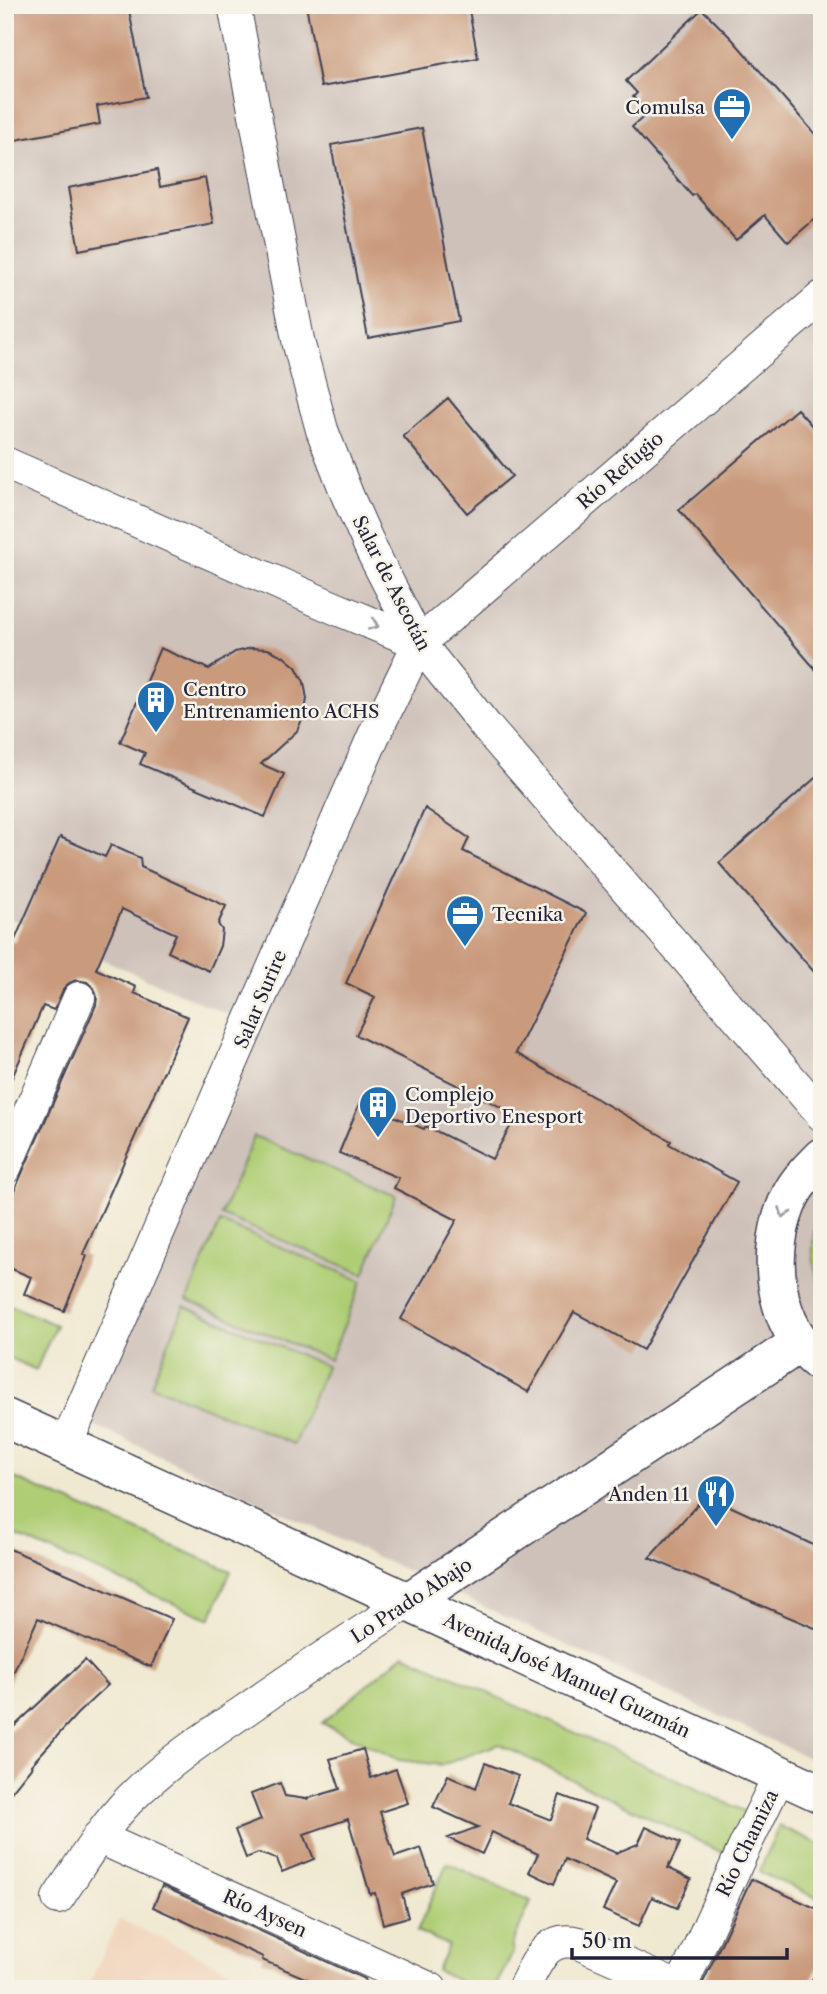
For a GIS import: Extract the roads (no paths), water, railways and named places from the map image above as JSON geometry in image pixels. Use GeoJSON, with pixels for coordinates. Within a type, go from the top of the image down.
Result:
{"type":"FeatureCollection","features":[{"type":"Feature","properties":{"kind":"street","name":"Salar de Ascotán"},"geometry":{"type":"LineString","coordinates":[[234,5],[308,384],[322,430],[348,496],[419,643],[483,723],[822,1115]]}},
{"type":"Feature","properties":{"kind":"street","name":"Río Refugio"},"geometry":{"type":"LineString","coordinates":[[419,643],[822,297]]}},
{"type":"Feature","properties":{"kind":"street"},"geometry":{"type":"LineString","coordinates":[[5,463],[419,643]]}},
{"type":"Feature","properties":{"kind":"street"},"geometry":{"type":"LineString","coordinates":[[330,606],[342,604],[364,592],[381,568]]}},
{"type":"Feature","properties":{"kind":"street","name":"Salar Surire"},"geometry":{"type":"LineString","coordinates":[[66,1445],[374,735],[419,643]]}},
{"type":"Feature","properties":{"kind":"street"},"geometry":{"type":"LineString","coordinates":[[5,1168],[79,998]]}},
{"type":"Feature","properties":{"kind":"street"},"geometry":{"type":"LineString","coordinates":[[811,1354],[787,1318],[775,1274],[775,1250],[780,1222],[792,1194],[822,1157]]}},
{"type":"Feature","properties":{"kind":"street","name":"Lo Prado Abajo"},"geometry":{"type":"LineString","coordinates":[[58,1898],[98,1837],[129,1800],[158,1773],[195,1745],[408,1602],[811,1354]]}},
{"type":"Feature","properties":{"kind":"street","name":"Avenida José Manuel Guzmán"},"geometry":{"type":"LineString","coordinates":[[5,1418],[822,1794]]}},
{"type":"Feature","properties":{"kind":"street","name":"Río Chamiza"},"geometry":{"type":"LineString","coordinates":[[680,1988],[780,1774]]}},
{"type":"Feature","properties":{"kind":"street","name":"Río Aysen"},"geometry":{"type":"LineString","coordinates":[[98,1837],[431,1989]]}},
{"type":"Feature","properties":{"kind":"street"},"geometry":{"type":"LineString","coordinates":[[523,1989],[548,1947],[568,1940],[680,1988]]}},
{"type":"Feature","properties":{"kind":"place","name":"Comulsa"},"geometry":{"type":"Point","coordinates":[732,141]}},
{"type":"Feature","properties":{"kind":"place","name":"Centro Entrenamiento ACHS"},"geometry":{"type":"Point","coordinates":[156,734]}},
{"type":"Feature","properties":{"kind":"place","name":"Tecnika"},"geometry":{"type":"Point","coordinates":[465,948]}},
{"type":"Feature","properties":{"kind":"place","name":"Complejo Deportivo Enesport"},"geometry":{"type":"Point","coordinates":[378,1139]}},
{"type":"Feature","properties":{"kind":"place","name":"Anden 11"},"geometry":{"type":"Point","coordinates":[716,1528]}}]}
